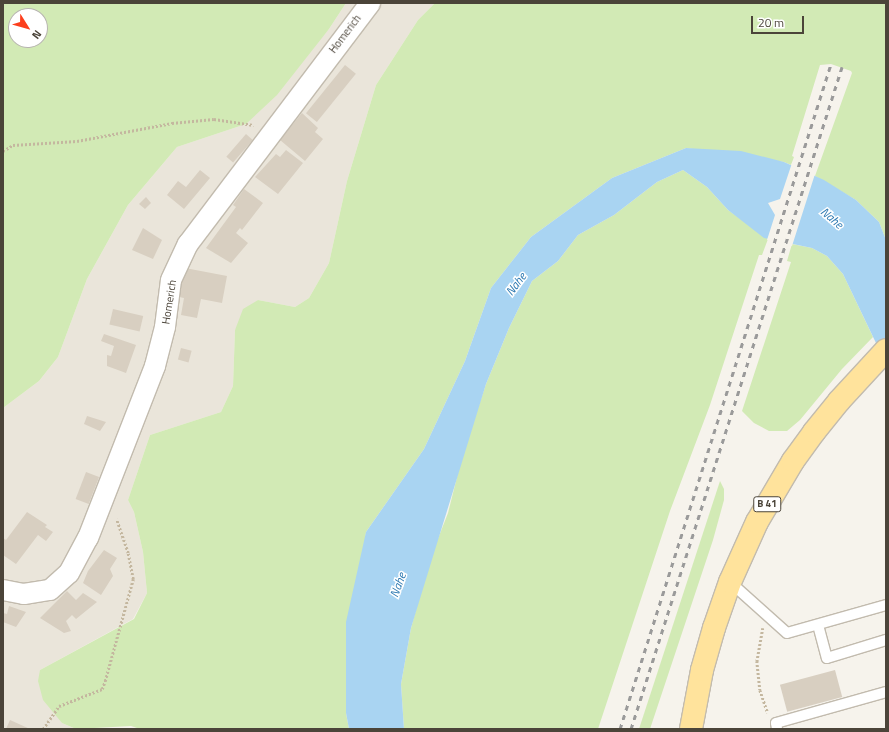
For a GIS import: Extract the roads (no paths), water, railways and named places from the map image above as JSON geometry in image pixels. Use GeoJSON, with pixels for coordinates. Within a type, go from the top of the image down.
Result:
{"type":"FeatureCollection","features":[{"type":"Feature","properties":{"kind":"main road","name":"B 41"},"geometry":{"type":"LineString","coordinates":[[691,729],[702,670],[730,582],[774,492],[814,432],[839,401],[886,350]]}},
{"type":"Feature","properties":{"kind":"street","name":"Homerich"},"geometry":{"type":"LineString","coordinates":[[3,590],[24,594],[40,593],[50,590],[60,583],[79,558],[155,366],[165,327],[171,280],[178,263],[188,244],[212,209],[370,3]]}},
{"type":"Feature","properties":{"kind":"lane"},"geometry":{"type":"LineString","coordinates":[[730,582],[787,633],[886,605]]}},
{"type":"Feature","properties":{"kind":"lane"},"geometry":{"type":"LineString","coordinates":[[818,625],[827,658],[886,640]]}},
{"type":"Feature","properties":{"kind":"lane"},"geometry":{"type":"LineString","coordinates":[[776,726],[886,692]]}},
{"type":"Feature","properties":{"kind":"water","name":"Nahe"},"geometry":{"type":"Polygon","coordinates":[[[686,148],[741,151],[784,162],[824,180],[856,200],[879,222],[886,240],[886,364],[843,274],[827,256],[812,248],[764,238],[728,210],[707,187],[683,170],[657,182],[614,215],[578,235],[558,261],[532,281],[509,328],[486,384],[411,628],[401,684],[404,729],[349,729],[346,713],[346,622],[366,532],[424,449],[465,361],[491,288],[531,237],[612,178],[686,148]]]}},
{"type":"Feature","properties":{"kind":"railway"},"geometry":{"type":"LineString","coordinates":[[620,729],[831,64]]}},
{"type":"Feature","properties":{"kind":"railway"},"geometry":{"type":"LineString","coordinates":[[631,729],[842,67]]}}]}
